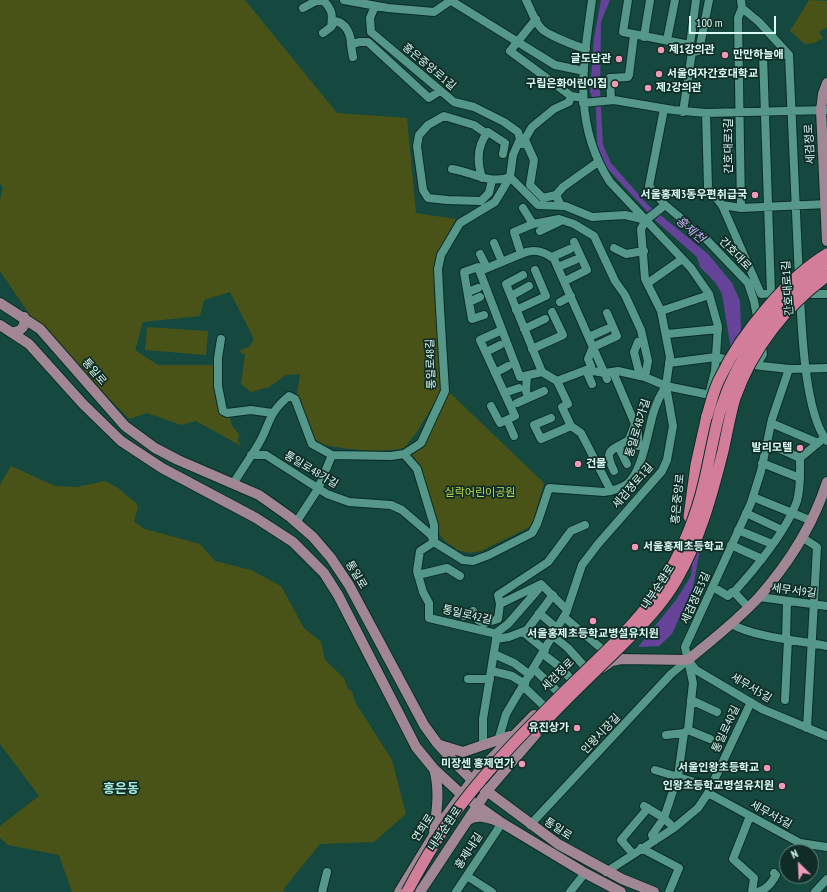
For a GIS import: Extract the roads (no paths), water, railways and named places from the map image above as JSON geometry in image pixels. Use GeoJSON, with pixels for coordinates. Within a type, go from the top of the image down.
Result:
{"type":"FeatureCollection","features":[{"type":"Feature","properties":{"kind":"highway"},"geometry":{"type":"LineString","coordinates":[[689,517],[696,465],[707,416],[720,377],[741,342],[792,280],[827,254]]}},
{"type":"Feature","properties":{"kind":"highway","name":"내부순환로"},"geometry":{"type":"LineString","coordinates":[[407,892],[443,831],[460,806],[489,771],[545,711],[649,606],[672,567],[688,531],[703,486],[722,407],[744,357],[779,307],[803,282],[827,263]]}},
{"type":"Feature","properties":{"kind":"highway","name":"내부순환로"},"geometry":{"type":"LineString","coordinates":[[414,892],[447,836],[469,804],[544,723],[635,632],[677,580],[697,541],[713,490],[735,398],[743,378],[755,355],[785,313],[807,291],[827,276]]}},
{"type":"Feature","properties":{"kind":"main road","name":"세검정로"},"geometry":{"type":"LineString","coordinates":[[827,83],[823,94],[827,241]]}},
{"type":"Feature","properties":{"kind":"main road","name":"통일로"},"geometry":{"type":"LineString","coordinates":[[0,302],[40,329],[125,426],[134,433],[155,448],[178,460],[259,495],[290,517],[313,537],[331,558],[349,585],[424,725],[437,743],[472,780],[530,825],[558,844],[606,872],[654,892]]}},
{"type":"Feature","properties":{"kind":"main road"},"geometry":{"type":"LineString","coordinates":[[11,332],[17,332],[23,328],[25,325],[24,317]]}},
{"type":"Feature","properties":{"kind":"main road"},"geometry":{"type":"LineString","coordinates":[[0,325],[37,352],[83,404],[121,441],[162,468],[256,518],[293,542],[324,574],[338,595],[416,747],[434,769],[461,794],[502,823],[585,874],[621,892]]}},
{"type":"Feature","properties":{"kind":"main road"},"geometry":{"type":"LineString","coordinates":[[37,352],[36,345],[40,340],[45,338],[50,340]]}},
{"type":"Feature","properties":{"kind":"main road"},"geometry":{"type":"LineString","coordinates":[[688,660],[731,624],[759,597],[803,538],[812,521],[827,482]]}},
{"type":"Feature","properties":{"kind":"main road","name":"세검정로"},"geometry":{"type":"LineString","coordinates":[[472,780],[514,734],[587,663],[619,655],[673,656],[682,654],[688,660]]}},
{"type":"Feature","properties":{"kind":"main road","name":"세검정로"},"geometry":{"type":"LineString","coordinates":[[487,791],[531,739],[604,666],[619,655]]}},
{"type":"Feature","properties":{"kind":"main road"},"geometry":{"type":"LineString","coordinates":[[437,743],[445,748],[463,752],[498,741],[514,734]]}},
{"type":"Feature","properties":{"kind":"main road"},"geometry":{"type":"LineString","coordinates":[[433,835],[438,802],[438,781],[434,769]]}},
{"type":"Feature","properties":{"kind":"main road","name":"연희로"},"geometry":{"type":"LineString","coordinates":[[399,892],[433,835],[472,780]]}},
{"type":"Feature","properties":{"kind":"main road"},"geometry":{"type":"LineString","coordinates":[[420,892],[487,791]]}},
{"type":"Feature","properties":{"kind":"main road"},"geometry":{"type":"LineString","coordinates":[[465,823],[471,818],[480,816],[502,823]]}},
{"type":"Feature","properties":{"kind":"street"},"geometry":{"type":"LineString","coordinates":[[344,0],[375,6],[434,12],[450,0],[555,65],[584,71]]}},
{"type":"Feature","properties":{"kind":"street"},"geometry":{"type":"LineString","coordinates":[[526,0],[544,32],[562,39],[574,47],[586,49]]}},
{"type":"Feature","properties":{"kind":"street","name":"홍은중앙로"},"geometry":{"type":"LineString","coordinates":[[592,0],[584,71],[584,102],[587,130],[598,162],[610,182],[682,259],[700,281],[709,295],[718,329],[713,396],[694,527],[685,553],[660,599],[619,655]]}},
{"type":"Feature","properties":{"kind":"street"},"geometry":{"type":"LineString","coordinates":[[628,0],[623,31],[634,35],[667,40],[699,51],[709,0]]}},
{"type":"Feature","properties":{"kind":"street"},"geometry":{"type":"LineString","coordinates":[[644,37],[650,0]]}},
{"type":"Feature","properties":{"kind":"street"},"geometry":{"type":"LineString","coordinates":[[667,40],[675,0]]}},
{"type":"Feature","properties":{"kind":"street"},"geometry":{"type":"LineString","coordinates":[[683,112],[696,0]]}},
{"type":"Feature","properties":{"kind":"street"},"geometry":{"type":"LineString","coordinates":[[303,8],[316,1],[324,1],[331,9],[333,15],[331,26]]}},
{"type":"Feature","properties":{"kind":"street"},"geometry":{"type":"LineString","coordinates":[[741,4],[789,55]]}},
{"type":"Feature","properties":{"kind":"street","name":"간호대로3길"},"geometry":{"type":"LineString","coordinates":[[741,4],[738,18],[741,208]]}},
{"type":"Feature","properties":{"kind":"street","name":"홍은중앙로1길"},"geometry":{"type":"LineString","coordinates":[[375,6],[370,18],[373,38],[454,102],[474,107],[504,122],[518,132],[520,139],[513,155],[510,177]]}},
{"type":"Feature","properties":{"kind":"street"},"geometry":{"type":"LineString","coordinates":[[536,19],[510,51],[571,96],[584,102],[611,100],[683,112],[706,113],[824,110]]}},
{"type":"Feature","properties":{"kind":"street"},"geometry":{"type":"LineString","coordinates":[[323,33],[334,21],[340,22],[348,30],[354,57]]}},
{"type":"Feature","properties":{"kind":"street"},"geometry":{"type":"LineString","coordinates":[[611,100],[610,78],[629,75],[634,35]]}},
{"type":"Feature","properties":{"kind":"street"},"geometry":{"type":"LineString","coordinates":[[351,45],[359,42],[368,42],[429,98],[440,91]]}},
{"type":"Feature","properties":{"kind":"street"},"geometry":{"type":"LineString","coordinates":[[771,293],[763,55],[789,55]]}},
{"type":"Feature","properties":{"kind":"street","name":"간호대로1길"},"geometry":{"type":"LineString","coordinates":[[789,55],[794,205],[806,369]]}},
{"type":"Feature","properties":{"kind":"street"},"geometry":{"type":"LineString","coordinates":[[513,155],[525,140],[532,127],[554,109],[569,102],[571,96]]}},
{"type":"Feature","properties":{"kind":"street","name":"간호대로"},"geometry":{"type":"LineString","coordinates":[[664,109],[649,186],[665,204],[706,239],[748,283],[754,301],[763,354],[757,365]]}},
{"type":"Feature","properties":{"kind":"street"},"geometry":{"type":"LineString","coordinates":[[706,113],[708,188],[722,205],[761,294],[827,294]]}},
{"type":"Feature","properties":{"kind":"street"},"geometry":{"type":"LineString","coordinates":[[492,180],[489,193],[481,201],[428,198],[423,190],[418,146],[419,135],[428,125],[444,116],[474,125],[487,134],[488,132],[505,143],[503,154]]}},
{"type":"Feature","properties":{"kind":"street"},"geometry":{"type":"LineString","coordinates":[[482,178],[479,167],[478,153],[487,134]]}},
{"type":"Feature","properties":{"kind":"street"},"geometry":{"type":"LineString","coordinates":[[525,140],[534,160],[530,185],[543,198],[556,195],[563,187],[598,162]]}},
{"type":"Feature","properties":{"kind":"street"},"geometry":{"type":"LineString","coordinates":[[452,169],[464,170],[482,178],[492,180],[500,181],[510,177],[538,205],[574,208],[592,217],[612,217],[625,215],[646,220],[665,204]]}},
{"type":"Feature","properties":{"kind":"street","name":"통일로48길"},"geometry":{"type":"LineString","coordinates":[[233,484],[252,455],[266,429],[272,413],[277,406],[289,396],[295,399],[312,444],[332,455],[391,456],[404,454],[421,443],[445,391],[438,269],[441,255],[460,222],[495,202],[510,177]]}},
{"type":"Feature","properties":{"kind":"street"},"geometry":{"type":"LineString","coordinates":[[556,195],[561,206]]}},
{"type":"Feature","properties":{"kind":"street"},"geometry":{"type":"LineString","coordinates":[[722,205],[741,208],[826,204]]}},
{"type":"Feature","properties":{"kind":"street"},"geometry":{"type":"LineString","coordinates":[[523,208],[533,224]]}},
{"type":"Feature","properties":{"kind":"street"},"geometry":{"type":"LineString","coordinates":[[583,229],[587,215]]}},
{"type":"Feature","properties":{"kind":"street"},"geometry":{"type":"LineString","coordinates":[[521,254],[514,232],[533,224],[559,219],[583,229],[594,236],[615,282],[624,295],[641,330],[648,361],[643,376]]}},
{"type":"Feature","properties":{"kind":"street"},"geometry":{"type":"LineString","coordinates":[[540,231],[562,220]]}},
{"type":"Feature","properties":{"kind":"street","name":"세검정로1길"},"geometry":{"type":"LineString","coordinates":[[498,741],[506,714],[556,632],[565,613],[582,565],[598,544],[662,471],[667,460],[673,426],[666,386],[669,363],[666,334],[661,311],[645,279],[644,251],[641,229],[646,220]]}},
{"type":"Feature","properties":{"kind":"street"},"geometry":{"type":"LineString","coordinates":[[494,243],[502,262]]}},
{"type":"Feature","properties":{"kind":"street"},"geometry":{"type":"LineString","coordinates":[[552,257],[572,246],[587,270],[565,281]]}},
{"type":"Feature","properties":{"kind":"street"},"geometry":{"type":"LineString","coordinates":[[614,248],[626,254],[644,251]]}},
{"type":"Feature","properties":{"kind":"street"},"geometry":{"type":"LineString","coordinates":[[483,270],[534,250],[546,253],[552,257],[572,296],[593,347],[635,424],[638,431],[638,446]]}},
{"type":"Feature","properties":{"kind":"street"},"geometry":{"type":"LineString","coordinates":[[480,254],[483,270],[502,330],[520,377],[542,372]]}},
{"type":"Feature","properties":{"kind":"street"},"geometry":{"type":"LineString","coordinates":[[648,283],[682,259]]}},
{"type":"Feature","properties":{"kind":"street"},"geometry":{"type":"LineString","coordinates":[[558,267],[574,260]]}},
{"type":"Feature","properties":{"kind":"street"},"geometry":{"type":"LineString","coordinates":[[483,270],[478,267],[464,272],[472,319],[484,315]]}},
{"type":"Feature","properties":{"kind":"street"},"geometry":{"type":"LineString","coordinates":[[516,310],[546,296],[535,270]]}},
{"type":"Feature","properties":{"kind":"street"},"geometry":{"type":"LineString","coordinates":[[523,275],[506,284],[516,310],[542,372],[557,381],[568,404],[562,407],[571,426],[581,433],[611,491]]}},
{"type":"Feature","properties":{"kind":"street"},"geometry":{"type":"LineString","coordinates":[[511,296],[529,286]]}},
{"type":"Feature","properties":{"kind":"street"},"geometry":{"type":"LineString","coordinates":[[468,292],[478,288]]}},
{"type":"Feature","properties":{"kind":"street"},"geometry":{"type":"LineString","coordinates":[[661,311],[709,295]]}},
{"type":"Feature","properties":{"kind":"street"},"geometry":{"type":"LineString","coordinates":[[560,302],[572,296]]}},
{"type":"Feature","properties":{"kind":"street"},"geometry":{"type":"LineString","coordinates":[[469,302],[480,297]]}},
{"type":"Feature","properties":{"kind":"street"},"geometry":{"type":"LineString","coordinates":[[532,349],[562,335],[552,312]]}},
{"type":"Feature","properties":{"kind":"street"},"geometry":{"type":"LineString","coordinates":[[592,384],[588,359],[593,347],[617,336],[607,312]]}},
{"type":"Feature","properties":{"kind":"street"},"geometry":{"type":"LineString","coordinates":[[524,329],[545,320]]}},
{"type":"Feature","properties":{"kind":"street"},"geometry":{"type":"LineString","coordinates":[[589,337],[607,329]]}},
{"type":"Feature","properties":{"kind":"street"},"geometry":{"type":"LineString","coordinates":[[666,334],[718,329]]}},
{"type":"Feature","properties":{"kind":"street"},"geometry":{"type":"LineString","coordinates":[[491,406],[500,423],[515,416],[480,340],[502,330]]}},
{"type":"Feature","properties":{"kind":"street"},"geometry":{"type":"LineString","coordinates":[[221,339],[218,358],[218,386],[223,411],[227,413],[251,410],[272,413]]}},
{"type":"Feature","properties":{"kind":"street"},"geometry":{"type":"LineString","coordinates":[[638,342],[634,352],[643,376]]}},
{"type":"Feature","properties":{"kind":"street"},"geometry":{"type":"LineString","coordinates":[[486,352],[500,345]]}},
{"type":"Feature","properties":{"kind":"street"},"geometry":{"type":"LineString","coordinates":[[669,363],[716,357],[748,364],[789,369],[827,368]]}},
{"type":"Feature","properties":{"kind":"street"},"geometry":{"type":"LineString","coordinates":[[495,373],[508,366]]}},
{"type":"Feature","properties":{"kind":"street"},"geometry":{"type":"LineString","coordinates":[[557,381],[589,368],[608,375],[618,371],[643,376],[666,386],[713,396]]}},
{"type":"Feature","properties":{"kind":"street","name":"세검정로3길"},"geometry":{"type":"LineString","coordinates":[[664,818],[678,776],[691,700],[693,683],[685,647],[753,497],[771,423],[789,369]]}},
{"type":"Feature","properties":{"kind":"street"},"geometry":{"type":"LineString","coordinates":[[806,369],[814,411],[823,441]]}},
{"type":"Feature","properties":{"kind":"street"},"geometry":{"type":"LineString","coordinates":[[527,376],[526,391],[528,398]]}},
{"type":"Feature","properties":{"kind":"street","name":"통일로48가길"},"geometry":{"type":"LineString","coordinates":[[252,455],[266,455],[318,489],[349,502],[391,505],[402,510],[431,535],[434,542],[463,560],[473,561],[489,555],[532,533],[537,524],[549,488],[604,492],[611,491],[628,483],[637,469],[649,435],[652,414],[659,397],[666,386]]}},
{"type":"Feature","properties":{"kind":"street"},"geometry":{"type":"LineString","coordinates":[[504,393],[519,388]]}},
{"type":"Feature","properties":{"kind":"street"},"geometry":{"type":"LineString","coordinates":[[517,404],[544,391]]}},
{"type":"Feature","properties":{"kind":"street","name":"홍은중앙로"},"geometry":{"type":"LineString","coordinates":[[587,663],[602,649],[660,584],[680,547],[689,517],[693,468],[713,396]]}},
{"type":"Feature","properties":{"kind":"street"},"geometry":{"type":"LineString","coordinates":[[551,418],[534,426],[541,439],[571,426]]}},
{"type":"Feature","properties":{"kind":"street"},"geometry":{"type":"LineString","coordinates":[[507,420],[514,436]]}},
{"type":"Feature","properties":{"kind":"street"},"geometry":{"type":"LineString","coordinates":[[771,423],[823,441]]}},
{"type":"Feature","properties":{"kind":"street"},"geometry":{"type":"LineString","coordinates":[[614,471],[608,458],[609,454],[613,448],[629,440],[635,424]]}},
{"type":"Feature","properties":{"kind":"street"},"geometry":{"type":"LineString","coordinates":[[800,458],[823,441]]}},
{"type":"Feature","properties":{"kind":"street"},"geometry":{"type":"LineString","coordinates":[[766,443],[800,458]]}},
{"type":"Feature","properties":{"kind":"street"},"geometry":{"type":"LineString","coordinates":[[618,446],[627,464]]}},
{"type":"Feature","properties":{"kind":"street"},"geometry":{"type":"LineString","coordinates":[[404,454],[417,469],[434,525],[434,542]]}},
{"type":"Feature","properties":{"kind":"street"},"geometry":{"type":"LineString","coordinates":[[297,521],[318,489],[332,455]]}},
{"type":"Feature","properties":{"kind":"street"},"geometry":{"type":"LineString","coordinates":[[713,587],[728,596],[734,592],[762,560],[782,530],[797,502],[800,478],[800,458]]}},
{"type":"Feature","properties":{"kind":"street"},"geometry":{"type":"LineString","coordinates":[[762,463],[800,478]]}},
{"type":"Feature","properties":{"kind":"street"},"geometry":{"type":"LineString","coordinates":[[753,497],[812,521]]}},
{"type":"Feature","properties":{"kind":"street"},"geometry":{"type":"LineString","coordinates":[[746,513],[782,530]]}},
{"type":"Feature","properties":{"kind":"street"},"geometry":{"type":"LineString","coordinates":[[464,616],[473,610],[478,620],[485,623],[498,619],[500,604],[498,595],[548,562],[571,531],[585,525]]}},
{"type":"Feature","properties":{"kind":"street"},"geometry":{"type":"LineString","coordinates":[[738,530],[772,544]]}},
{"type":"Feature","properties":{"kind":"street"},"geometry":{"type":"LineString","coordinates":[[803,538],[817,547],[807,728]]}},
{"type":"Feature","properties":{"kind":"street","name":"통일로42길"},"geometry":{"type":"LineString","coordinates":[[434,542],[420,551],[417,571],[423,592],[429,603],[428,618],[496,636],[483,719],[483,745]]}},
{"type":"Feature","properties":{"kind":"street"},"geometry":{"type":"LineString","coordinates":[[731,545],[762,560]]}},
{"type":"Feature","properties":{"kind":"street"},"geometry":{"type":"LineString","coordinates":[[418,575],[447,568],[460,576]]}},
{"type":"Feature","properties":{"kind":"street"},"geometry":{"type":"LineString","coordinates":[[542,584],[553,595],[565,613],[602,649]]}},
{"type":"Feature","properties":{"kind":"street"},"geometry":{"type":"LineString","coordinates":[[500,604],[542,584]]}},
{"type":"Feature","properties":{"kind":"street"},"geometry":{"type":"LineString","coordinates":[[496,636],[542,584]]}},
{"type":"Feature","properties":{"kind":"street"},"geometry":{"type":"LineString","coordinates":[[734,592],[748,608]]}},
{"type":"Feature","properties":{"kind":"street"},"geometry":{"type":"LineString","coordinates":[[496,636],[509,637],[527,630],[553,595]]}},
{"type":"Feature","properties":{"kind":"street","name":"세무서9길"},"geometry":{"type":"LineString","coordinates":[[759,597],[786,602],[827,606]]}},
{"type":"Feature","properties":{"kind":"street"},"geometry":{"type":"LineString","coordinates":[[785,700],[787,639],[786,602]]}},
{"type":"Feature","properties":{"kind":"street"},"geometry":{"type":"LineString","coordinates":[[539,613],[568,648],[587,663]]}},
{"type":"Feature","properties":{"kind":"street"},"geometry":{"type":"LineString","coordinates":[[731,624],[740,629],[827,646]]}},
{"type":"Feature","properties":{"kind":"street"},"geometry":{"type":"LineString","coordinates":[[523,632],[571,679]]}},
{"type":"Feature","properties":{"kind":"street"},"geometry":{"type":"LineString","coordinates":[[494,654],[532,672],[558,692]]}},
{"type":"Feature","properties":{"kind":"street","name":"세무서5길"},"geometry":{"type":"LineString","coordinates":[[688,660],[696,670],[762,709],[827,736]]}},
{"type":"Feature","properties":{"kind":"street","name":"인왕시장길"},"geometry":{"type":"LineString","coordinates":[[530,825],[671,674],[688,660]]}},
{"type":"Feature","properties":{"kind":"street"},"geometry":{"type":"LineString","coordinates":[[468,679],[491,675],[512,676],[524,685],[544,706]]}},
{"type":"Feature","properties":{"kind":"street"},"geometry":{"type":"LineString","coordinates":[[691,700],[717,712]]}},
{"type":"Feature","properties":{"kind":"street","name":"통일로40길"},"geometry":{"type":"LineString","coordinates":[[606,872],[674,828],[698,808],[709,790],[751,702]]}},
{"type":"Feature","properties":{"kind":"street"},"geometry":{"type":"LineString","coordinates":[[666,735],[686,732],[710,739]]}},
{"type":"Feature","properties":{"kind":"street"},"geometry":{"type":"LineString","coordinates":[[655,770],[678,776],[709,790]]}},
{"type":"Feature","properties":{"kind":"street","name":"세무서3길"},"geometry":{"type":"LineString","coordinates":[[709,790],[750,816],[800,843],[827,847]]}},
{"type":"Feature","properties":{"kind":"street"},"geometry":{"type":"LineString","coordinates":[[633,854],[621,840],[646,807],[664,818],[674,828]]}},
{"type":"Feature","properties":{"kind":"street"},"geometry":{"type":"LineString","coordinates":[[750,816],[733,859],[754,878],[752,892]]}},
{"type":"Feature","properties":{"kind":"street"},"geometry":{"type":"LineString","coordinates":[[654,841],[652,835],[664,818]]}},
{"type":"Feature","properties":{"kind":"street","name":"홍제내길"},"geometry":{"type":"LineString","coordinates":[[456,892],[502,823]]}},
{"type":"Feature","properties":{"kind":"street"},"geometry":{"type":"LineString","coordinates":[[642,848],[679,868],[669,892]]}},
{"type":"Feature","properties":{"kind":"street"},"geometry":{"type":"LineString","coordinates":[[322,892],[327,872]]}},
{"type":"Feature","properties":{"kind":"street"},"geometry":{"type":"LineString","coordinates":[[758,892],[772,883],[776,875],[774,873]]}},
{"type":"Feature","properties":{"kind":"street"},"geometry":{"type":"LineString","coordinates":[[570,892],[585,874]]}},
{"type":"Feature","properties":{"kind":"street"},"geometry":{"type":"LineString","coordinates":[[467,876],[492,892]]}},
{"type":"Feature","properties":{"kind":"street"},"geometry":{"type":"LineString","coordinates":[[815,892],[827,879]]}},
{"type":"Feature","properties":{"kind":"place","name":"제1강의관"},"geometry":{"type":"Point","coordinates":[661,50]}},
{"type":"Feature","properties":{"kind":"place","name":"만만하늘애"},"geometry":{"type":"Point","coordinates":[725,55]}},
{"type":"Feature","properties":{"kind":"place","name":"글도담관"},"geometry":{"type":"Point","coordinates":[619,59]}},
{"type":"Feature","properties":{"kind":"place","name":"서울여자간호대학교"},"geometry":{"type":"Point","coordinates":[659,74]}},
{"type":"Feature","properties":{"kind":"place","name":"구립은화어린이집"},"geometry":{"type":"Point","coordinates":[615,84]}},
{"type":"Feature","properties":{"kind":"place","name":"제2강의관"},"geometry":{"type":"Point","coordinates":[648,88]}},
{"type":"Feature","properties":{"kind":"place","name":"서울홍제3동우편취급국"},"geometry":{"type":"Point","coordinates":[755,195]}},
{"type":"Feature","properties":{"kind":"place","name":"발리모텔"},"geometry":{"type":"Point","coordinates":[800,448]}},
{"type":"Feature","properties":{"kind":"place","name":"건물"},"geometry":{"type":"Point","coordinates":[578,464]}},
{"type":"Feature","properties":{"kind":"place","name":"서울홍제초등학교"},"geometry":{"type":"Point","coordinates":[635,547]}},
{"type":"Feature","properties":{"kind":"place","name":"서울홍제초등학교병설유치원"},"geometry":{"type":"Point","coordinates":[593,621]}},
{"type":"Feature","properties":{"kind":"place","name":"유진상가"},"geometry":{"type":"Point","coordinates":[577,728]}},
{"type":"Feature","properties":{"kind":"place","name":"미장센 홍제연가"},"geometry":{"type":"Point","coordinates":[522,764]}},
{"type":"Feature","properties":{"kind":"place","name":"서울인왕초등학교"},"geometry":{"type":"Point","coordinates":[767,768]}},
{"type":"Feature","properties":{"kind":"place","name":"인왕초등학교병설유치원"},"geometry":{"type":"Point","coordinates":[782,786]}},
{"type":"Feature","properties":{"kind":"district","name":"홍은동"},"geometry":{"type":"Point","coordinates":[121,789]}},
{"type":"Feature","properties":{"kind":"water label","name":"홍제천"},"geometry":{"type":"Point","coordinates":[690,230]}},
{"type":"Feature","properties":{"kind":"park label","name":"실락어린이공원"},"geometry":{"type":"Point","coordinates":[480,493]}}]}
